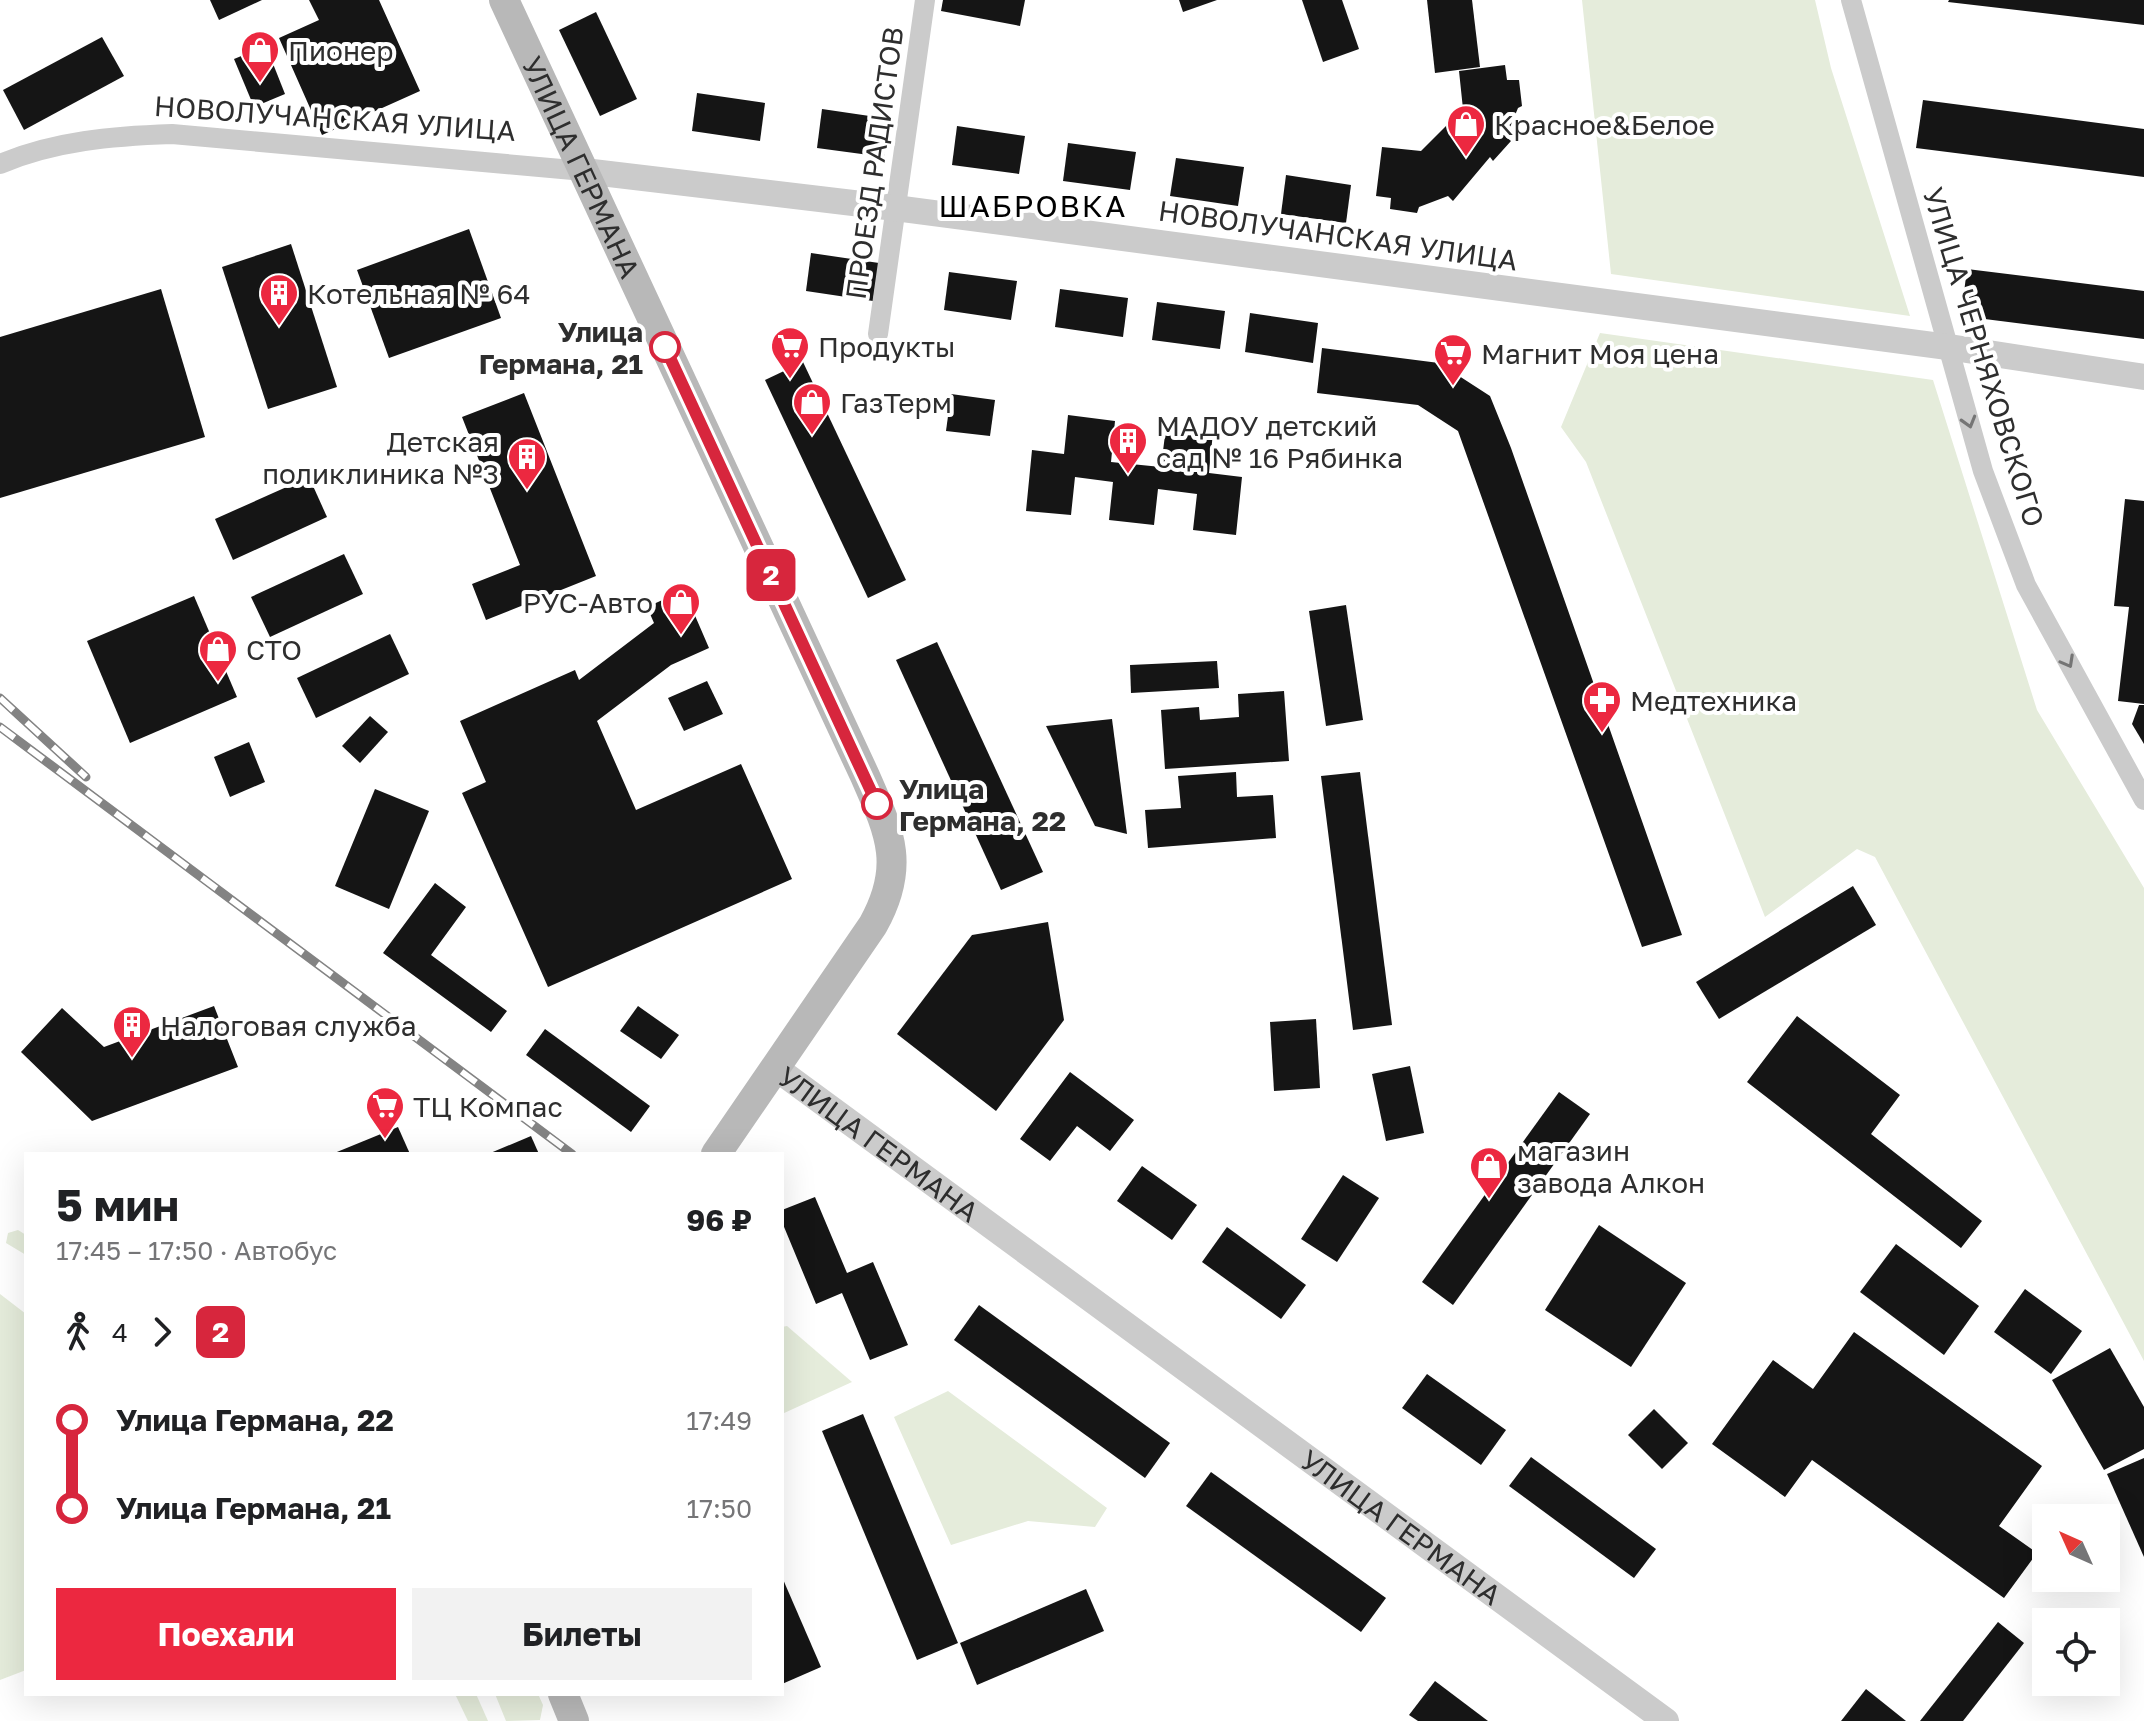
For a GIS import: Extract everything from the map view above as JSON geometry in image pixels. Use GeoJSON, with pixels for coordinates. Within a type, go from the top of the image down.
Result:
{"type":"FeatureCollection","features":[{"type":"Feature","properties":{"kind":"main road","name":"УЛИЦА ГЕРМАНА"},"geometry":{"type":"LineString","coordinates":[[504,0],[865,776],[891,843],[890,885],[880,913],[777,1069]]}},
{"type":"Feature","properties":{"kind":"main road"},"geometry":{"type":"LineString","coordinates":[[717,1152],[777,1069]]}},
{"type":"Feature","properties":{"kind":"main road"},"geometry":{"type":"LineString","coordinates":[[564,1696],[574,1721]]}},
{"type":"Feature","properties":{"kind":"street","name":"ПРОЕЗД РАДИСТОВ"},"geometry":{"type":"LineString","coordinates":[[878,334],[925,0]]}},
{"type":"Feature","properties":{"kind":"street","name":"УЛИЦА ЧЕРНЯХОВСКОГО"},"geometry":{"type":"LineString","coordinates":[[1851,0],[1983,471],[2026,585],[2144,800]]}},
{"type":"Feature","properties":{"kind":"street","name":"НОВОЛУЧАНСКАЯ УЛИЦА"},"geometry":{"type":"LineString","coordinates":[[0,164],[57,145],[117,136],[172,134],[584,171],[895,208],[1948,347],[2144,377]]}},
{"type":"Feature","properties":{"kind":"street","name":"УЛИЦА ГЕРМАНА"},"geometry":{"type":"LineString","coordinates":[[777,1069],[1666,1721]]}},
{"type":"Feature","properties":{"kind":"green space"},"geometry":{"type":"Polygon","coordinates":[[[1582,0],[1815,0],[1831,68],[1910,316],[1611,274],[1582,0]]]}},
{"type":"Feature","properties":{"kind":"green space"},"geometry":{"type":"Polygon","coordinates":[[[1600,333],[1933,380],[2037,710],[2144,888],[2144,1361],[1875,857],[1857,849],[1765,917],[1586,462],[1561,427],[1600,333]]]}},
{"type":"Feature","properties":{"kind":"green space"},"geometry":{"type":"Polygon","coordinates":[[[18,1230],[24,1234],[24,1254],[6,1243],[8,1233],[18,1230]]]}},
{"type":"Feature","properties":{"kind":"green space"},"geometry":{"type":"Polygon","coordinates":[[[0,1294],[24,1312],[24,1671],[0,1680],[0,1294]]]}},
{"type":"Feature","properties":{"kind":"green space"},"geometry":{"type":"Polygon","coordinates":[[[787,1326],[852,1382],[784,1413],[784,1327],[787,1326]]]}},
{"type":"Feature","properties":{"kind":"green space"},"geometry":{"type":"Polygon","coordinates":[[[948,1391],[1107,1508],[1095,1527],[1028,1521],[951,1545],[894,1417],[948,1391]]]}},
{"type":"Feature","properties":{"kind":"green space"},"geometry":{"type":"Polygon","coordinates":[[[456,1696],[477,1696],[488,1721],[468,1721],[456,1696]]]}},
{"type":"Feature","properties":{"kind":"green space"},"geometry":{"type":"Polygon","coordinates":[[[496,1696],[539,1696],[543,1705],[540,1720],[506,1721],[496,1696]]]}},
{"type":"Feature","properties":{"kind":"building"},"geometry":{"type":"Polygon","coordinates":[[[210,0],[262,0],[219,20],[210,0]]]}},
{"type":"Feature","properties":{"kind":"building"},"geometry":{"type":"Polygon","coordinates":[[[309,0],[379,0],[420,91],[322,135],[279,38],[319,20],[309,0]]]}},
{"type":"Feature","properties":{"kind":"building"},"geometry":{"type":"Polygon","coordinates":[[[943,0],[1025,0],[1020,26],[941,11],[943,0]]]}},
{"type":"Feature","properties":{"kind":"building"},"geometry":{"type":"Polygon","coordinates":[[[1179,0],[1217,0],[1183,12],[1179,0]]]}},
{"type":"Feature","properties":{"kind":"building"},"geometry":{"type":"Polygon","coordinates":[[[1302,0],[1342,0],[1359,49],[1323,62],[1302,0]]]}},
{"type":"Feature","properties":{"kind":"building"},"geometry":{"type":"Polygon","coordinates":[[[1427,0],[1472,0],[1480,67],[1435,73],[1427,0]]]}},
{"type":"Feature","properties":{"kind":"building"},"geometry":{"type":"Polygon","coordinates":[[[2144,0],[2144,25],[1948,2],[2144,0]]]}},
{"type":"Feature","properties":{"kind":"building"},"geometry":{"type":"Polygon","coordinates":[[[596,12],[637,99],[600,116],[559,30],[596,12]]]}},
{"type":"Feature","properties":{"kind":"building"},"geometry":{"type":"Polygon","coordinates":[[[102,37],[124,76],[24,130],[3,90],[102,37]]]}},
{"type":"Feature","properties":{"kind":"building"},"geometry":{"type":"Polygon","coordinates":[[[266,46],[285,94],[254,107],[234,59],[266,46]]]}},
{"type":"Feature","properties":{"kind":"building"},"geometry":{"type":"Polygon","coordinates":[[[1505,65],[1507,80],[1519,80],[1522,106],[1518,108],[1506,137],[1511,141],[1493,161],[1490,157],[1453,201],[1448,196],[1419,207],[1417,213],[1390,209],[1391,198],[1376,196],[1382,147],[1421,151],[1463,109],[1459,71],[1505,65]]]}},
{"type":"Feature","properties":{"kind":"building"},"geometry":{"type":"Polygon","coordinates":[[[697,93],[765,103],[760,141],[692,131],[697,93]]]}},
{"type":"Feature","properties":{"kind":"building"},"geometry":{"type":"Polygon","coordinates":[[[1923,100],[2144,129],[2144,177],[1916,148],[1923,100]]]}},
{"type":"Feature","properties":{"kind":"building"},"geometry":{"type":"Polygon","coordinates":[[[822,109],[890,119],[884,157],[817,148],[822,109]]]}},
{"type":"Feature","properties":{"kind":"building"},"geometry":{"type":"Polygon","coordinates":[[[957,126],[1025,136],[1019,174],[952,165],[957,126]]]}},
{"type":"Feature","properties":{"kind":"building"},"geometry":{"type":"Polygon","coordinates":[[[1068,143],[1136,152],[1130,190],[1063,181],[1068,143]]]}},
{"type":"Feature","properties":{"kind":"building"},"geometry":{"type":"Polygon","coordinates":[[[1176,158],[1244,167],[1238,206],[1170,196],[1176,158]]]}},
{"type":"Feature","properties":{"kind":"building"},"geometry":{"type":"Polygon","coordinates":[[[1286,175],[1351,185],[1346,223],[1281,214],[1286,175]]]}},
{"type":"Feature","properties":{"kind":"building"},"geometry":{"type":"Polygon","coordinates":[[[469,229],[501,318],[389,358],[357,270],[469,229]]]}},
{"type":"Feature","properties":{"kind":"building","name":"Котельная № 64"},"geometry":{"type":"Polygon","coordinates":[[[291,244],[337,387],[268,409],[222,267],[291,244]]]}},
{"type":"Feature","properties":{"kind":"building"},"geometry":{"type":"Polygon","coordinates":[[[811,253],[879,263],[873,301],[806,291],[811,253]]]}},
{"type":"Feature","properties":{"kind":"building"},"geometry":{"type":"Polygon","coordinates":[[[1967,269],[2144,291],[2144,339],[1961,316],[1967,269]]]}},
{"type":"Feature","properties":{"kind":"building"},"geometry":{"type":"Polygon","coordinates":[[[949,272],[1017,281],[1011,320],[944,310],[949,272]]]}},
{"type":"Feature","properties":{"kind":"building"},"geometry":{"type":"Polygon","coordinates":[[[161,289],[205,437],[0,498],[0,337],[161,289]]]}},
{"type":"Feature","properties":{"kind":"building"},"geometry":{"type":"Polygon","coordinates":[[[1060,289],[1128,298],[1123,337],[1055,327],[1060,289]]]}},
{"type":"Feature","properties":{"kind":"building"},"geometry":{"type":"Polygon","coordinates":[[[1157,302],[1225,311],[1220,349],[1152,340],[1157,302]]]}},
{"type":"Feature","properties":{"kind":"building"},"geometry":{"type":"Polygon","coordinates":[[[1250,313],[1318,323],[1313,363],[1245,352],[1250,313]]]}},
{"type":"Feature","properties":{"kind":"building"},"geometry":{"type":"Polygon","coordinates":[[[1322,348],[1439,363],[1490,396],[1682,935],[1642,947],[1458,431],[1418,405],[1317,393],[1322,348]]]}},
{"type":"Feature","properties":{"kind":"building"},"geometry":{"type":"Polygon","coordinates":[[[803,362],[906,580],[868,598],[765,380],[803,362]]]}},
{"type":"Feature","properties":{"kind":"building","name":"Детская поликлиника №3"},"geometry":{"type":"Polygon","coordinates":[[[524,393],[596,576],[486,620],[472,584],[520,565],[462,417],[524,393]]]}},
{"type":"Feature","properties":{"kind":"building"},"geometry":{"type":"Polygon","coordinates":[[[951,394],[995,400],[990,436],[946,431],[951,394]]]}},
{"type":"Feature","properties":{"kind":"building","name":"МАДОУ детский сад № 16 Рябинка"},"geometry":{"type":"Polygon","coordinates":[[[1068,415],[1115,421],[1111,462],[1161,467],[1166,427],[1213,432],[1209,473],[1242,477],[1236,535],[1193,530],[1197,494],[1158,489],[1154,525],[1109,520],[1113,482],[1075,477],[1071,515],[1026,511],[1032,450],[1064,454],[1068,415]]]}},
{"type":"Feature","properties":{"kind":"building"},"geometry":{"type":"Polygon","coordinates":[[[309,477],[327,517],[233,560],[215,519],[309,477]]]}},
{"type":"Feature","properties":{"kind":"building"},"geometry":{"type":"Polygon","coordinates":[[[2125,499],[2144,501],[2144,704],[2118,701],[2129,607],[2114,606],[2125,499]]]}},
{"type":"Feature","properties":{"kind":"building"},"geometry":{"type":"Polygon","coordinates":[[[344,554],[363,594],[270,637],[251,597],[344,554]]]}},
{"type":"Feature","properties":{"kind":"building"},"geometry":{"type":"Polygon","coordinates":[[[194,596],[237,697],[130,743],[87,641],[194,596]]]}},
{"type":"Feature","properties":{"kind":"building"},"geometry":{"type":"Polygon","coordinates":[[[669,597],[690,604],[709,648],[671,665],[597,721],[636,810],[741,764],[792,879],[548,987],[462,793],[486,782],[460,721],[575,670],[579,680],[654,623],[647,607],[669,597]]]}},
{"type":"Feature","properties":{"kind":"building"},"geometry":{"type":"Polygon","coordinates":[[[1346,605],[1363,720],[1326,726],[1309,611],[1346,605]]]}},
{"type":"Feature","properties":{"kind":"building"},"geometry":{"type":"Polygon","coordinates":[[[390,634],[409,674],[316,718],[297,678],[390,634]]]}},
{"type":"Feature","properties":{"kind":"building"},"geometry":{"type":"Polygon","coordinates":[[[937,642],[1043,872],[1001,890],[896,660],[937,642]]]}},
{"type":"Feature","properties":{"kind":"building"},"geometry":{"type":"Polygon","coordinates":[[[1217,661],[1219,688],[1131,693],[1130,665],[1217,661]]]}},
{"type":"Feature","properties":{"kind":"building"},"geometry":{"type":"Polygon","coordinates":[[[707,681],[723,714],[684,731],[668,698],[707,681]]]}},
{"type":"Feature","properties":{"kind":"building"},"geometry":{"type":"Polygon","coordinates":[[[1284,691],[1289,761],[1165,769],[1161,710],[1199,707],[1200,720],[1239,717],[1238,694],[1284,691]]]}},
{"type":"Feature","properties":{"kind":"building"},"geometry":{"type":"Polygon","coordinates":[[[2139,705],[2144,705],[2144,744],[2132,724],[2139,705]]]}},
{"type":"Feature","properties":{"kind":"building"},"geometry":{"type":"Polygon","coordinates":[[[370,716],[388,732],[360,763],[342,746],[370,716]]]}},
{"type":"Feature","properties":{"kind":"building"},"geometry":{"type":"Polygon","coordinates":[[[1112,719],[1127,834],[1095,826],[1046,726],[1112,719]]]}},
{"type":"Feature","properties":{"kind":"building"},"geometry":{"type":"Polygon","coordinates":[[[249,742],[265,782],[230,797],[214,757],[249,742]]]}},
{"type":"Feature","properties":{"kind":"building"},"geometry":{"type":"Polygon","coordinates":[[[1236,772],[1237,797],[1273,795],[1276,838],[1148,848],[1145,810],[1181,808],[1178,776],[1236,772]]]}},
{"type":"Feature","properties":{"kind":"building"},"geometry":{"type":"Polygon","coordinates":[[[1360,772],[1392,1025],[1353,1030],[1321,776],[1360,772]]]}},
{"type":"Feature","properties":{"kind":"building"},"geometry":{"type":"Polygon","coordinates":[[[375,789],[429,811],[389,909],[335,886],[375,789]]]}},
{"type":"Feature","properties":{"kind":"building"},"geometry":{"type":"Polygon","coordinates":[[[435,883],[466,907],[431,955],[507,1011],[491,1032],[383,953],[435,883]]]}},
{"type":"Feature","properties":{"kind":"building"},"geometry":{"type":"Polygon","coordinates":[[[1853,886],[1876,925],[1719,1019],[1696,982],[1853,886]]]}},
{"type":"Feature","properties":{"kind":"building"},"geometry":{"type":"Polygon","coordinates":[[[1048,922],[1064,1020],[996,1111],[897,1034],[972,935],[1048,922]]]}},
{"type":"Feature","properties":{"kind":"building","name":"Налоговая служба"},"geometry":{"type":"Polygon","coordinates":[[[214,1006],[238,1067],[92,1121],[21,1052],[62,1008],[104,1047],[214,1006]]]}},
{"type":"Feature","properties":{"kind":"building"},"geometry":{"type":"Polygon","coordinates":[[[638,1006],[679,1035],[661,1059],[620,1031],[638,1006]]]}},
{"type":"Feature","properties":{"kind":"building"},"geometry":{"type":"Polygon","coordinates":[[[1797,1016],[1900,1095],[1871,1134],[1982,1221],[1961,1248],[1747,1082],[1797,1016]]]}},
{"type":"Feature","properties":{"kind":"building"},"geometry":{"type":"Polygon","coordinates":[[[1316,1019],[1320,1088],[1274,1091],[1270,1022],[1316,1019]]]}},
{"type":"Feature","properties":{"kind":"building"},"geometry":{"type":"Polygon","coordinates":[[[545,1029],[650,1106],[631,1132],[526,1055],[545,1029]]]}},
{"type":"Feature","properties":{"kind":"building"},"geometry":{"type":"Polygon","coordinates":[[[1410,1066],[1424,1133],[1386,1141],[1372,1074],[1410,1066]]]}},
{"type":"Feature","properties":{"kind":"building"},"geometry":{"type":"Polygon","coordinates":[[[1070,1072],[1134,1120],[1110,1151],[1077,1126],[1050,1161],[1020,1139],[1070,1072]]]}},
{"type":"Feature","properties":{"kind":"building"},"geometry":{"type":"Polygon","coordinates":[[[1559,1092],[1590,1114],[1453,1305],[1422,1282],[1559,1092]]]}},
{"type":"Feature","properties":{"kind":"building","name":"ТЦ Компас"},"geometry":{"type":"Polygon","coordinates":[[[398,1127],[409,1152],[337,1152],[398,1127]]]}},
{"type":"Feature","properties":{"kind":"building","name":"ТЦ Компас"},"geometry":{"type":"Polygon","coordinates":[[[531,1136],[538,1152],[493,1152],[531,1136]]]}},
{"type":"Feature","properties":{"kind":"building"},"geometry":{"type":"Polygon","coordinates":[[[1142,1166],[1197,1205],[1172,1240],[1117,1201],[1142,1166]]]}},
{"type":"Feature","properties":{"kind":"building"},"geometry":{"type":"Polygon","coordinates":[[[1343,1175],[1379,1198],[1337,1262],[1301,1239],[1343,1175]]]}},
{"type":"Feature","properties":{"kind":"building"},"geometry":{"type":"Polygon","coordinates":[[[815,1197],[847,1273],[873,1262],[908,1345],[870,1360],[842,1293],[816,1304],[784,1227],[784,1209],[815,1197]]]}},
{"type":"Feature","properties":{"kind":"building"},"geometry":{"type":"Polygon","coordinates":[[[1599,1225],[1686,1283],[1631,1367],[1545,1310],[1599,1225]]]}},
{"type":"Feature","properties":{"kind":"building"},"geometry":{"type":"Polygon","coordinates":[[[1227,1227],[1306,1285],[1281,1319],[1202,1262],[1227,1227]]]}},
{"type":"Feature","properties":{"kind":"building"},"geometry":{"type":"Polygon","coordinates":[[[1896,1244],[1979,1306],[1944,1355],[1860,1292],[1896,1244]]]}},
{"type":"Feature","properties":{"kind":"building"},"geometry":{"type":"Polygon","coordinates":[[[2025,1289],[2082,1331],[2051,1374],[1994,1332],[2025,1289]]]}},
{"type":"Feature","properties":{"kind":"building"},"geometry":{"type":"Polygon","coordinates":[[[979,1305],[1170,1443],[1145,1478],[954,1340],[979,1305]]]}},
{"type":"Feature","properties":{"kind":"building"},"geometry":{"type":"Polygon","coordinates":[[[1854,1332],[2042,1466],[1999,1526],[2032,1549],[2032,1560],[2004,1598],[1812,1460],[1785,1497],[1712,1444],[1773,1360],[1813,1389],[1854,1332]]]}},
{"type":"Feature","properties":{"kind":"building"},"geometry":{"type":"Polygon","coordinates":[[[2110,1348],[2144,1407],[2144,1449],[2104,1470],[2052,1380],[2110,1348]]]}},
{"type":"Feature","properties":{"kind":"building"},"geometry":{"type":"Polygon","coordinates":[[[1427,1374],[1506,1430],[1481,1465],[1402,1408],[1427,1374]]]}},
{"type":"Feature","properties":{"kind":"building"},"geometry":{"type":"Polygon","coordinates":[[[1654,1409],[1688,1443],[1662,1469],[1628,1435],[1654,1409]]]}},
{"type":"Feature","properties":{"kind":"building"},"geometry":{"type":"Polygon","coordinates":[[[863,1414],[958,1643],[917,1660],[822,1431],[863,1414]]]}},
{"type":"Feature","properties":{"kind":"building"},"geometry":{"type":"Polygon","coordinates":[[[1531,1457],[1656,1549],[1634,1578],[1509,1486],[1531,1457]]]}},
{"type":"Feature","properties":{"kind":"building"},"geometry":{"type":"Polygon","coordinates":[[[2144,1458],[2144,1557],[2107,1474],[2144,1458]]]}},
{"type":"Feature","properties":{"kind":"building"},"geometry":{"type":"Polygon","coordinates":[[[1211,1472],[1386,1598],[1361,1632],[1186,1506],[1211,1472]]]}},
{"type":"Feature","properties":{"kind":"building"},"geometry":{"type":"Polygon","coordinates":[[[784,1582],[821,1667],[784,1683],[784,1582]]]}},
{"type":"Feature","properties":{"kind":"building"},"geometry":{"type":"Polygon","coordinates":[[[1086,1589],[1104,1631],[977,1685],[960,1643],[1086,1589]]]}},
{"type":"Feature","properties":{"kind":"building"},"geometry":{"type":"Polygon","coordinates":[[[1998,1622],[2024,1643],[1963,1721],[1920,1721],[1998,1622]]]}},
{"type":"Feature","properties":{"kind":"building"},"geometry":{"type":"Polygon","coordinates":[[[1435,1681],[1488,1721],[1418,1721],[1409,1715],[1435,1681]]]}},
{"type":"Feature","properties":{"kind":"building"},"geometry":{"type":"Polygon","coordinates":[[[1866,1689],[1906,1721],[1841,1721],[1866,1689]]]}},
{"type":"Feature","properties":{"kind":"railway"},"geometry":{"type":"LineString","coordinates":[[0,698],[86,777]]}},
{"type":"Feature","properties":{"kind":"railway"},"geometry":{"type":"LineString","coordinates":[[0,727],[569,1152]]}},
{"type":"Feature","properties":{"kind":"bus line","name":"2"},"geometry":{"type":"LineString","coordinates":[[665,347],[877,804]]}},
{"type":"Feature","properties":{"kind":"place","name":"Пионер"},"geometry":{"type":"Point","coordinates":[260,84]}},
{"type":"Feature","properties":{"kind":"place","name":"Красное&Белое"},"geometry":{"type":"Point","coordinates":[1466,158]}},
{"type":"Feature","properties":{"kind":"place","name":"Котельная № 64"},"geometry":{"type":"Point","coordinates":[279,327]}},
{"type":"Feature","properties":{"kind":"place","name":"Улица Германа, 21"},"geometry":{"type":"Point","coordinates":[665,347]}},
{"type":"Feature","properties":{"kind":"place","name":"Продукты"},"geometry":{"type":"Point","coordinates":[790,380]}},
{"type":"Feature","properties":{"kind":"place","name":"Магнит Моя цена"},"geometry":{"type":"Point","coordinates":[1453,387]}},
{"type":"Feature","properties":{"kind":"place","name":"ГазТерм"},"geometry":{"type":"Point","coordinates":[812,436]}},
{"type":"Feature","properties":{"kind":"place","name":"МАДОУ детский сад № 16 Рябинка"},"geometry":{"type":"Point","coordinates":[1128,475]}},
{"type":"Feature","properties":{"kind":"place","name":"Детская поликлиника №3"},"geometry":{"type":"Point","coordinates":[527,491]}},
{"type":"Feature","properties":{"kind":"place","name":"РУС-Авто"},"geometry":{"type":"Point","coordinates":[681,636]}},
{"type":"Feature","properties":{"kind":"place","name":"СТО"},"geometry":{"type":"Point","coordinates":[218,683]}},
{"type":"Feature","properties":{"kind":"place","name":"Медтехника"},"geometry":{"type":"Point","coordinates":[1602,734]}},
{"type":"Feature","properties":{"kind":"place","name":"Улица Германа, 22"},"geometry":{"type":"Point","coordinates":[877,804]}},
{"type":"Feature","properties":{"kind":"place","name":"Налоговая служба"},"geometry":{"type":"Point","coordinates":[132,1059]}},
{"type":"Feature","properties":{"kind":"place","name":"ТЦ Компас"},"geometry":{"type":"Point","coordinates":[385,1140]}},
{"type":"Feature","properties":{"kind":"place","name":"магазин завода Алкон"},"geometry":{"type":"Point","coordinates":[1489,1200]}},
{"type":"Feature","properties":{"kind":"district","name":"ШАБРОВКА"},"geometry":{"type":"Point","coordinates":[1033,206]}}]}
